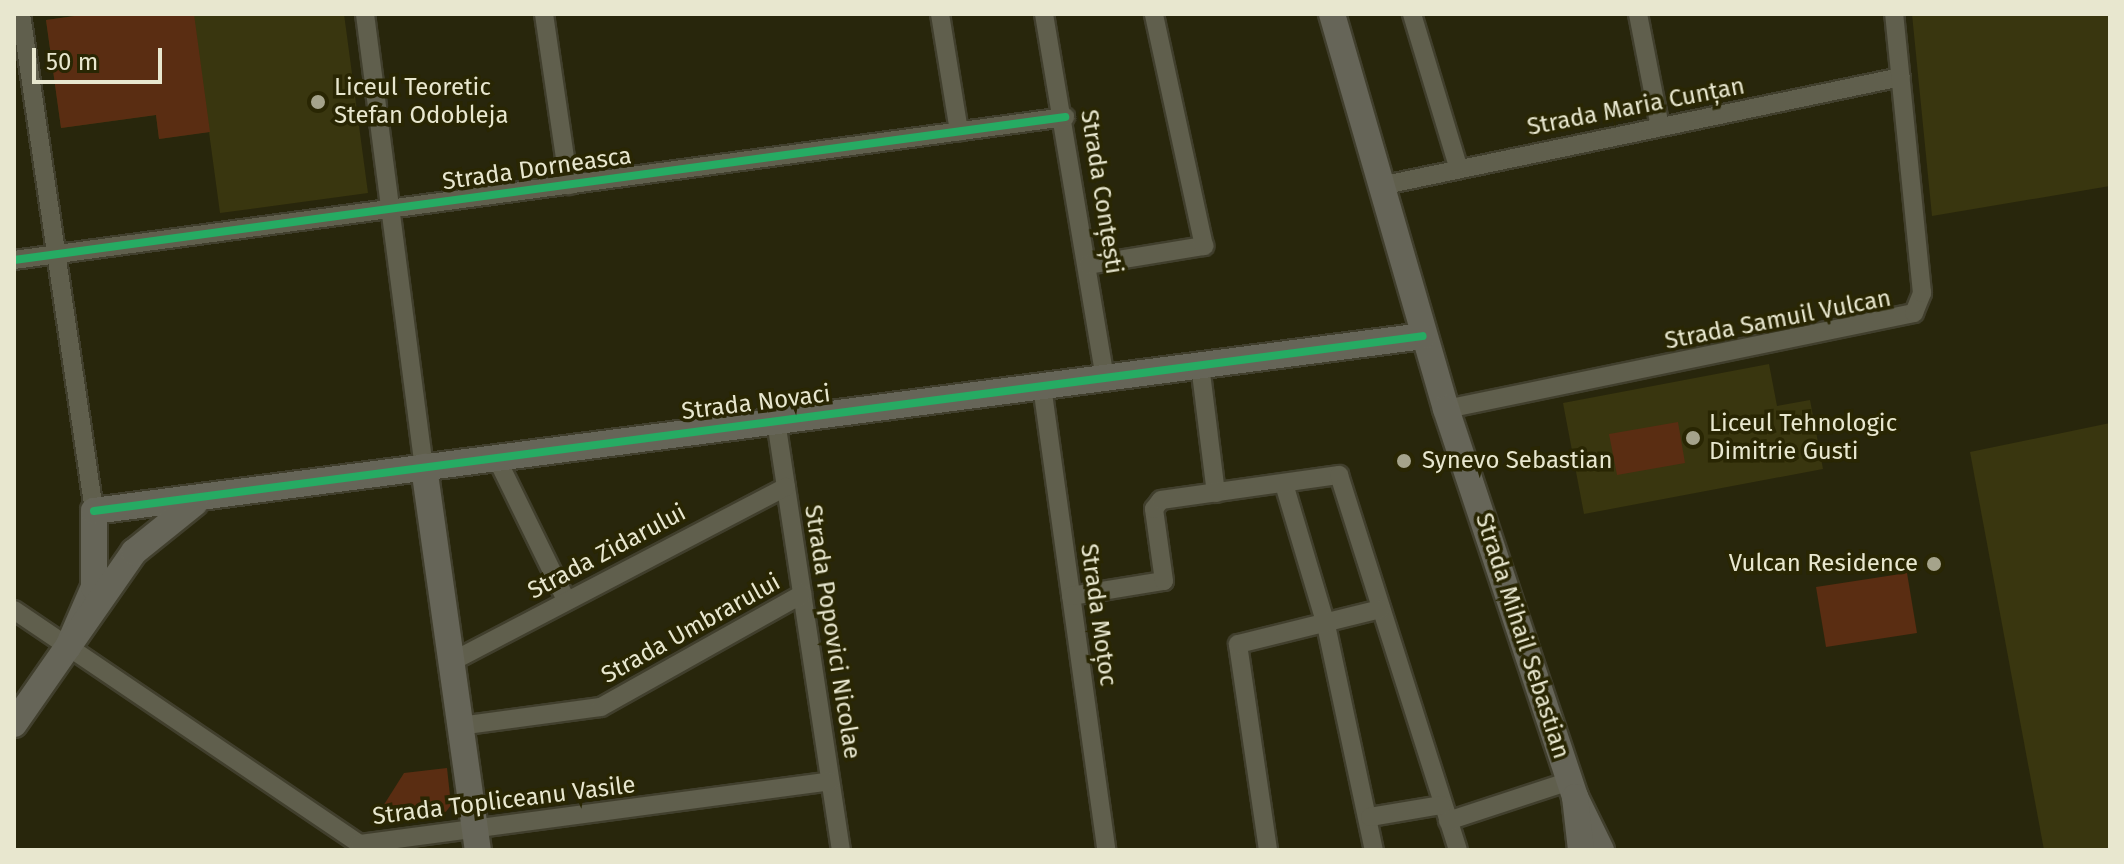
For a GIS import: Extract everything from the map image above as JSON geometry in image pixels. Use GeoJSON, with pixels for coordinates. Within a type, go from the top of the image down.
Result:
{"type":"FeatureCollection","features":[{"type":"Feature","properties":{"kind":"street"},"geometry":{"type":"LineString","coordinates":[[21,14],[94,511],[94,587],[68,647]]}},
{"type":"Feature","properties":{"kind":"street"},"geometry":{"type":"LineString","coordinates":[[365,14],[476,840]]}},
{"type":"Feature","properties":{"kind":"street"},"geometry":{"type":"LineString","coordinates":[[544,14],[569,185]]}},
{"type":"Feature","properties":{"kind":"street"},"geometry":{"type":"LineString","coordinates":[[940,14],[959,131]]}},
{"type":"Feature","properties":{"kind":"street","name":"Strada Conțești"},"geometry":{"type":"LineString","coordinates":[[1044,14],[1065,117],[1105,378]]}},
{"type":"Feature","properties":{"kind":"street"},"geometry":{"type":"LineString","coordinates":[[1088,265],[1204,246],[1154,14]]}},
{"type":"Feature","properties":{"kind":"street","name":"Strada Mihail Sebastian"},"geometry":{"type":"LineString","coordinates":[[1332,14],[1446,409],[1572,789],[1601,850]]}},
{"type":"Feature","properties":{"kind":"street"},"geometry":{"type":"LineString","coordinates":[[1412,14],[1458,166]]}},
{"type":"Feature","properties":{"kind":"street"},"geometry":{"type":"LineString","coordinates":[[1638,14],[1660,127]]}},
{"type":"Feature","properties":{"kind":"street","name":"Strada Samuil Vulcan"},"geometry":{"type":"LineString","coordinates":[[1446,409],[1909,318],[1922,293],[1894,14]]}},
{"type":"Feature","properties":{"kind":"street","name":"Strada Maria Cunțan"},"geometry":{"type":"LineString","coordinates":[[1380,186],[1458,166],[1901,77]]}},
{"type":"Feature","properties":{"kind":"street","name":"Strada Dorneasca"},"geometry":{"type":"LineString","coordinates":[[14,260],[1065,117]]}},
{"type":"Feature","properties":{"kind":"street","name":"Strada Novaci"},"geometry":{"type":"LineString","coordinates":[[94,511],[1423,336]]}},
{"type":"Feature","properties":{"kind":"street"},"geometry":{"type":"LineString","coordinates":[[1200,365],[1216,493]]}},
{"type":"Feature","properties":{"kind":"street","name":"Strada Moțoc"},"geometry":{"type":"LineString","coordinates":[[1042,386],[1106,850]]}},
{"type":"Feature","properties":{"kind":"street","name":"Strada Popovici Nicolae"},"geometry":{"type":"LineString","coordinates":[[776,421],[841,850]]}},
{"type":"Feature","properties":{"kind":"street"},"geometry":{"type":"LineString","coordinates":[[496,457],[566,600]]}},
{"type":"Feature","properties":{"kind":"street"},"geometry":{"type":"LineString","coordinates":[[1071,596],[1164,581],[1156,503],[1284,484],[1332,473],[1345,481],[1381,609],[1458,850]]}},
{"type":"Feature","properties":{"kind":"street"},"geometry":{"type":"LineString","coordinates":[[1284,484],[1326,625],[1370,817],[1374,850]]}},
{"type":"Feature","properties":{"kind":"street","name":"Strada Zidarului"},"geometry":{"type":"LineString","coordinates":[[451,662],[786,487]]}},
{"type":"Feature","properties":{"kind":"street"},"geometry":{"type":"LineString","coordinates":[[14,724],[149,535],[208,495]]}},
{"type":"Feature","properties":{"kind":"street","name":"Strada Umbrarului"},"geometry":{"type":"LineString","coordinates":[[460,726],[601,707],[802,594]]}},
{"type":"Feature","properties":{"kind":"street"},"geometry":{"type":"LineString","coordinates":[[1268,850],[1238,644],[1326,625],[1381,609]]}},
{"type":"Feature","properties":{"kind":"street","name":"Strada Topliceanu Vasile"},"geometry":{"type":"LineString","coordinates":[[14,610],[357,843],[476,840],[830,781]]}},
{"type":"Feature","properties":{"kind":"street"},"geometry":{"type":"LineString","coordinates":[[1370,817],[1445,813],[1572,789]]}},
{"type":"Feature","properties":{"kind":"street","name":"Strada Mihail Sebastian"},"geometry":{"type":"LineString","coordinates":[[1572,789],[1581,850]]}},
{"type":"Feature","properties":{"kind":"shaded area"},"geometry":{"type":"Polygon","coordinates":[[[89,14],[344,14],[368,193],[220,213],[209,132],[159,139],[156,115],[61,128],[46,20],[89,14]]]}},
{"type":"Feature","properties":{"kind":"shaded area"},"geometry":{"type":"Polygon","coordinates":[[[89,14],[194,14],[210,132],[159,139],[156,115],[61,128],[46,20],[89,14]]]}},
{"type":"Feature","properties":{"kind":"shaded area"},"geometry":{"type":"Polygon","coordinates":[[[1912,14],[2110,14],[2110,186],[1932,216],[1912,14]]]}},
{"type":"Feature","properties":{"kind":"shaded area","name":"Liceul Tehnologic Dimitrie Gusti"},"geometry":{"type":"Polygon","coordinates":[[[1769,364],[1777,406],[1810,400],[1823,469],[1584,514],[1563,403],[1769,364]]]}},
{"type":"Feature","properties":{"kind":"shaded area"},"geometry":{"type":"Polygon","coordinates":[[[1678,422],[1685,463],[1617,475],[1609,434],[1678,422]]]}},
{"type":"Feature","properties":{"kind":"shaded area"},"geometry":{"type":"Polygon","coordinates":[[[2110,423],[2110,850],[2044,850],[1970,452],[2110,423]]]}},
{"type":"Feature","properties":{"kind":"shaded area"},"geometry":{"type":"Polygon","coordinates":[[[1907,573],[1917,633],[1826,647],[1816,587],[1907,573]]]}},
{"type":"Feature","properties":{"kind":"shaded area"},"geometry":{"type":"Polygon","coordinates":[[[447,768],[451,805],[445,813],[373,822],[404,773],[447,768]]]}},
{"type":"Feature","properties":{"kind":"cycle path"},"geometry":{"type":"LineString","coordinates":[[14,260],[1065,117]]}},
{"type":"Feature","properties":{"kind":"cycle path"},"geometry":{"type":"LineString","coordinates":[[94,511],[1423,336]]}},
{"type":"Feature","properties":{"kind":"place","name":"Liceul Teoretic Stefan Odobleja"},"geometry":{"type":"Point","coordinates":[318,102]}},
{"type":"Feature","properties":{"kind":"place","name":"Liceul Tehnologic Dimitrie Gusti"},"geometry":{"type":"Point","coordinates":[1693,438]}},
{"type":"Feature","properties":{"kind":"place","name":"Synevo Sebastian"},"geometry":{"type":"Point","coordinates":[1404,461]}},
{"type":"Feature","properties":{"kind":"place","name":"Vulcan Residence"},"geometry":{"type":"Point","coordinates":[1934,564]}}]}
